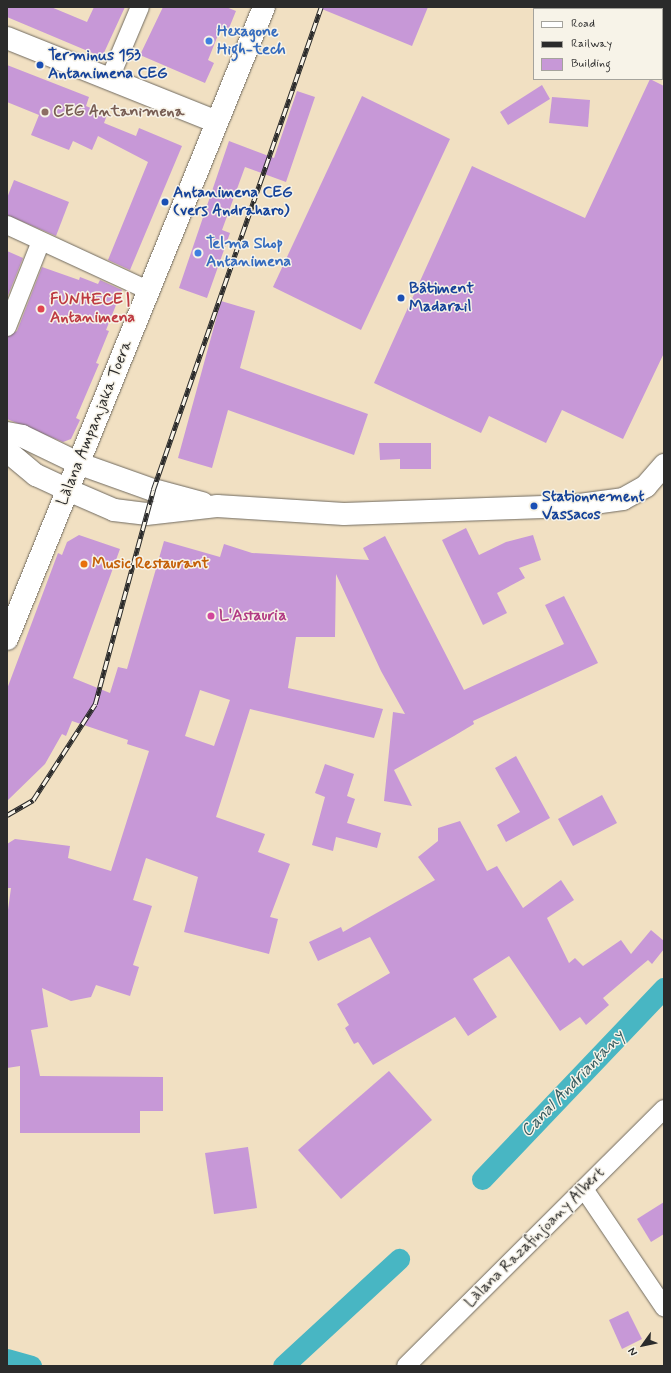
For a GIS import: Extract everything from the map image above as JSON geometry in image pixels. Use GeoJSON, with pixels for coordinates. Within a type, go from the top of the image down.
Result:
{"type":"FeatureCollection","features":[{"type":"Feature","properties":{"kind":"main road","name":"Làlana Ampanjaka Toera"},"geometry":{"type":"LineString","coordinates":[[7,639],[80,464],[264,7]]}},
{"type":"Feature","properties":{"kind":"main road"},"geometry":{"type":"LineString","coordinates":[[7,38],[217,122]]}},
{"type":"Feature","properties":{"kind":"main road"},"geometry":{"type":"LineString","coordinates":[[7,433],[22,436],[80,464],[153,490],[217,506]]}},
{"type":"Feature","properties":{"kind":"main road"},"geometry":{"type":"LineString","coordinates":[[7,451],[36,475],[68,490],[114,510],[146,514],[217,506],[344,514],[572,506],[623,499],[646,486],[664,465]]}},
{"type":"Feature","properties":{"kind":"street"},"geometry":{"type":"LineString","coordinates":[[110,78],[140,7]]}},
{"type":"Feature","properties":{"kind":"street"},"geometry":{"type":"LineString","coordinates":[[7,226],[150,291]]}},
{"type":"Feature","properties":{"kind":"street"},"geometry":{"type":"LineString","coordinates":[[7,327],[41,241]]}},
{"type":"Feature","properties":{"kind":"street","name":"Làlana Razafinjoany Albert"},"geometry":{"type":"LineString","coordinates":[[406,1366],[664,1109]]}},
{"type":"Feature","properties":{"kind":"street"},"geometry":{"type":"LineString","coordinates":[[584,1189],[664,1307]]}},
{"type":"Feature","properties":{"kind":"building"},"geometry":{"type":"Polygon","coordinates":[[[7,7],[51,7],[87,22],[94,7],[125,7],[102,57],[7,17],[7,7]]]}},
{"type":"Feature","properties":{"kind":"building"},"geometry":{"type":"Polygon","coordinates":[[[163,7],[226,7],[236,11],[227,33],[220,30],[208,60],[214,63],[205,83],[140,55],[163,7]]]}},
{"type":"Feature","properties":{"kind":"building"},"geometry":{"type":"Polygon","coordinates":[[[317,7],[428,7],[412,46],[317,7]]]}},
{"type":"Feature","properties":{"kind":"building"},"geometry":{"type":"Polygon","coordinates":[[[7,65],[89,97],[86,106],[107,115],[104,123],[136,136],[139,128],[182,146],[130,270],[108,260],[148,162],[98,136],[92,150],[73,141],[69,150],[31,135],[39,115],[7,102],[7,65]]]}},
{"type":"Feature","properties":{"kind":"building"},"geometry":{"type":"Polygon","coordinates":[[[650,80],[664,86],[664,353],[623,439],[562,410],[546,443],[489,416],[481,433],[374,383],[472,166],[585,218],[650,80]]]}},
{"type":"Feature","properties":{"kind":"building"},"geometry":{"type":"Polygon","coordinates":[[[542,85],[550,99],[508,125],[500,112],[542,85]]]}},
{"type":"Feature","properties":{"kind":"building"},"geometry":{"type":"Polygon","coordinates":[[[297,91],[315,97],[286,182],[245,167],[222,230],[230,233],[207,298],[179,288],[229,141],[274,158],[297,91]]]}},
{"type":"Feature","properties":{"kind":"building"},"geometry":{"type":"Polygon","coordinates":[[[362,96],[450,139],[361,330],[273,287],[362,96]]]}},
{"type":"Feature","properties":{"kind":"building"},"geometry":{"type":"Polygon","coordinates":[[[552,97],[590,100],[588,127],[549,123],[552,97]]]}},
{"type":"Feature","properties":{"kind":"building"},"geometry":{"type":"Polygon","coordinates":[[[14,180],[69,202],[56,236],[7,215],[7,198],[14,180]]]}},
{"type":"Feature","properties":{"kind":"building"},"geometry":{"type":"Polygon","coordinates":[[[7,251],[23,258],[7,298],[7,251]]]}},
{"type":"Feature","properties":{"kind":"building"},"geometry":{"type":"Polygon","coordinates":[[[42,267],[79,280],[80,277],[98,284],[100,280],[122,290],[106,330],[109,331],[96,363],[99,364],[76,418],[80,420],[71,439],[63,442],[7,419],[7,337],[17,331],[42,267]]]}},
{"type":"Feature","properties":{"kind":"building"},"geometry":{"type":"Polygon","coordinates":[[[221,301],[255,311],[240,368],[368,414],[354,455],[228,410],[212,468],[178,458],[221,301]]]}},
{"type":"Feature","properties":{"kind":"building"},"geometry":{"type":"Polygon","coordinates":[[[379,443],[431,443],[431,469],[400,469],[400,459],[380,460],[379,443]]]}},
{"type":"Feature","properties":{"kind":"building"},"geometry":{"type":"Polygon","coordinates":[[[466,528],[479,555],[506,542],[533,535],[541,560],[519,568],[525,578],[497,593],[507,613],[483,625],[442,540],[466,528]]]}},
{"type":"Feature","properties":{"kind":"building"},"geometry":{"type":"Polygon","coordinates":[[[79,535],[120,549],[73,678],[110,693],[118,667],[127,669],[164,541],[220,557],[224,544],[252,553],[369,560],[363,548],[385,536],[464,690],[564,644],[545,605],[564,596],[598,663],[473,721],[474,724],[394,770],[412,806],[384,801],[393,712],[405,714],[381,671],[336,574],[335,637],[296,637],[288,688],[383,709],[374,738],[250,709],[216,817],[265,834],[258,852],[290,864],[270,917],[278,919],[269,954],[184,932],[198,877],[146,858],[133,900],[152,906],[133,965],[139,967],[130,996],[96,985],[91,997],[71,1001],[42,988],[48,1027],[31,1030],[40,1076],[163,1077],[163,1111],[140,1111],[140,1133],[20,1133],[20,1066],[7,1068],[7,917],[11,888],[7,888],[7,844],[15,839],[70,846],[68,858],[111,871],[149,751],[127,744],[128,740],[72,721],[66,736],[62,734],[45,764],[7,801],[7,689],[58,553],[62,555],[67,542],[79,535]],[[200,690],[185,736],[214,746],[230,700],[200,690]]]}},
{"type":"Feature","properties":{"kind":"building"},"geometry":{"type":"Polygon","coordinates":[[[516,756],[550,818],[506,842],[497,825],[520,812],[495,768],[516,756]]]}},
{"type":"Feature","properties":{"kind":"building"},"geometry":{"type":"Polygon","coordinates":[[[325,764],[354,774],[347,796],[355,799],[347,823],[381,833],[377,848],[336,837],[333,851],[312,845],[325,797],[315,793],[325,764]]]}},
{"type":"Feature","properties":{"kind":"building"},"geometry":{"type":"Polygon","coordinates":[[[602,795],[617,823],[573,846],[558,819],[602,795]]]}},
{"type":"Feature","properties":{"kind":"building"},"geometry":{"type":"Polygon","coordinates":[[[460,821],[487,871],[497,866],[523,908],[561,880],[574,900],[547,918],[569,963],[575,958],[583,966],[621,940],[631,954],[651,930],[664,941],[664,949],[652,964],[648,960],[603,998],[609,1005],[586,1025],[580,1017],[560,1031],[509,956],[473,979],[497,1017],[468,1036],[455,1017],[373,1065],[358,1042],[354,1044],[345,1028],[349,1025],[337,1004],[390,973],[370,937],[318,961],[309,942],[341,927],[343,932],[435,880],[418,857],[438,841],[438,828],[460,821]]]}},
{"type":"Feature","properties":{"kind":"building"},"geometry":{"type":"Polygon","coordinates":[[[389,1071],[432,1120],[341,1199],[298,1150],[389,1071]]]}},
{"type":"Feature","properties":{"kind":"building"},"geometry":{"type":"Polygon","coordinates":[[[248,1147],[257,1208],[214,1214],[205,1153],[248,1147]]]}},
{"type":"Feature","properties":{"kind":"building"},"geometry":{"type":"Polygon","coordinates":[[[664,1202],[664,1234],[651,1242],[637,1219],[664,1202]]]}},
{"type":"Feature","properties":{"kind":"building"},"geometry":{"type":"Polygon","coordinates":[[[628,1311],[642,1339],[622,1349],[609,1320],[628,1311]]]}},
{"type":"Feature","properties":{"kind":"waterway","name":"Canal Andriantany"},"geometry":{"type":"LineString","coordinates":[[482,1179],[664,988]]}},
{"type":"Feature","properties":{"kind":"waterway","name":"Canal Andriantany"},"geometry":{"type":"LineString","coordinates":[[283,1366],[399,1259]]}},
{"type":"Feature","properties":{"kind":"waterway","name":"Canal Andriantany"},"geometry":{"type":"LineString","coordinates":[[7,1359],[31,1366]]}},
{"type":"Feature","properties":{"kind":"railway"},"geometry":{"type":"LineString","coordinates":[[7,815],[33,800],[95,704],[153,490],[321,7]]}},
{"type":"Feature","properties":{"kind":"place","name":"Hexagone High-tech"},"geometry":{"type":"Point","coordinates":[209,41]}},
{"type":"Feature","properties":{"kind":"place","name":"Terminus 153 Antanimena CEG"},"geometry":{"type":"Point","coordinates":[40,65]}},
{"type":"Feature","properties":{"kind":"place","name":"CEG Antanimena"},"geometry":{"type":"Point","coordinates":[45,112]}},
{"type":"Feature","properties":{"kind":"place","name":"Antanimena CEG (vers Andraharo)"},"geometry":{"type":"Point","coordinates":[165,202]}},
{"type":"Feature","properties":{"kind":"place","name":"Telma Shop Antanimena"},"geometry":{"type":"Point","coordinates":[198,253]}},
{"type":"Feature","properties":{"kind":"place","name":"Bâtiment Madarail"},"geometry":{"type":"Point","coordinates":[401,298]}},
{"type":"Feature","properties":{"kind":"place","name":"FUNHECE | Antanimena"},"geometry":{"type":"Point","coordinates":[41,309]}},
{"type":"Feature","properties":{"kind":"place","name":"Stationnement Vassacos"},"geometry":{"type":"Point","coordinates":[534,506]}},
{"type":"Feature","properties":{"kind":"place","name":"Music Restaurant"},"geometry":{"type":"Point","coordinates":[84,564]}},
{"type":"Feature","properties":{"kind":"place","name":"L'Astauria"},"geometry":{"type":"Point","coordinates":[211,616]}}]}
